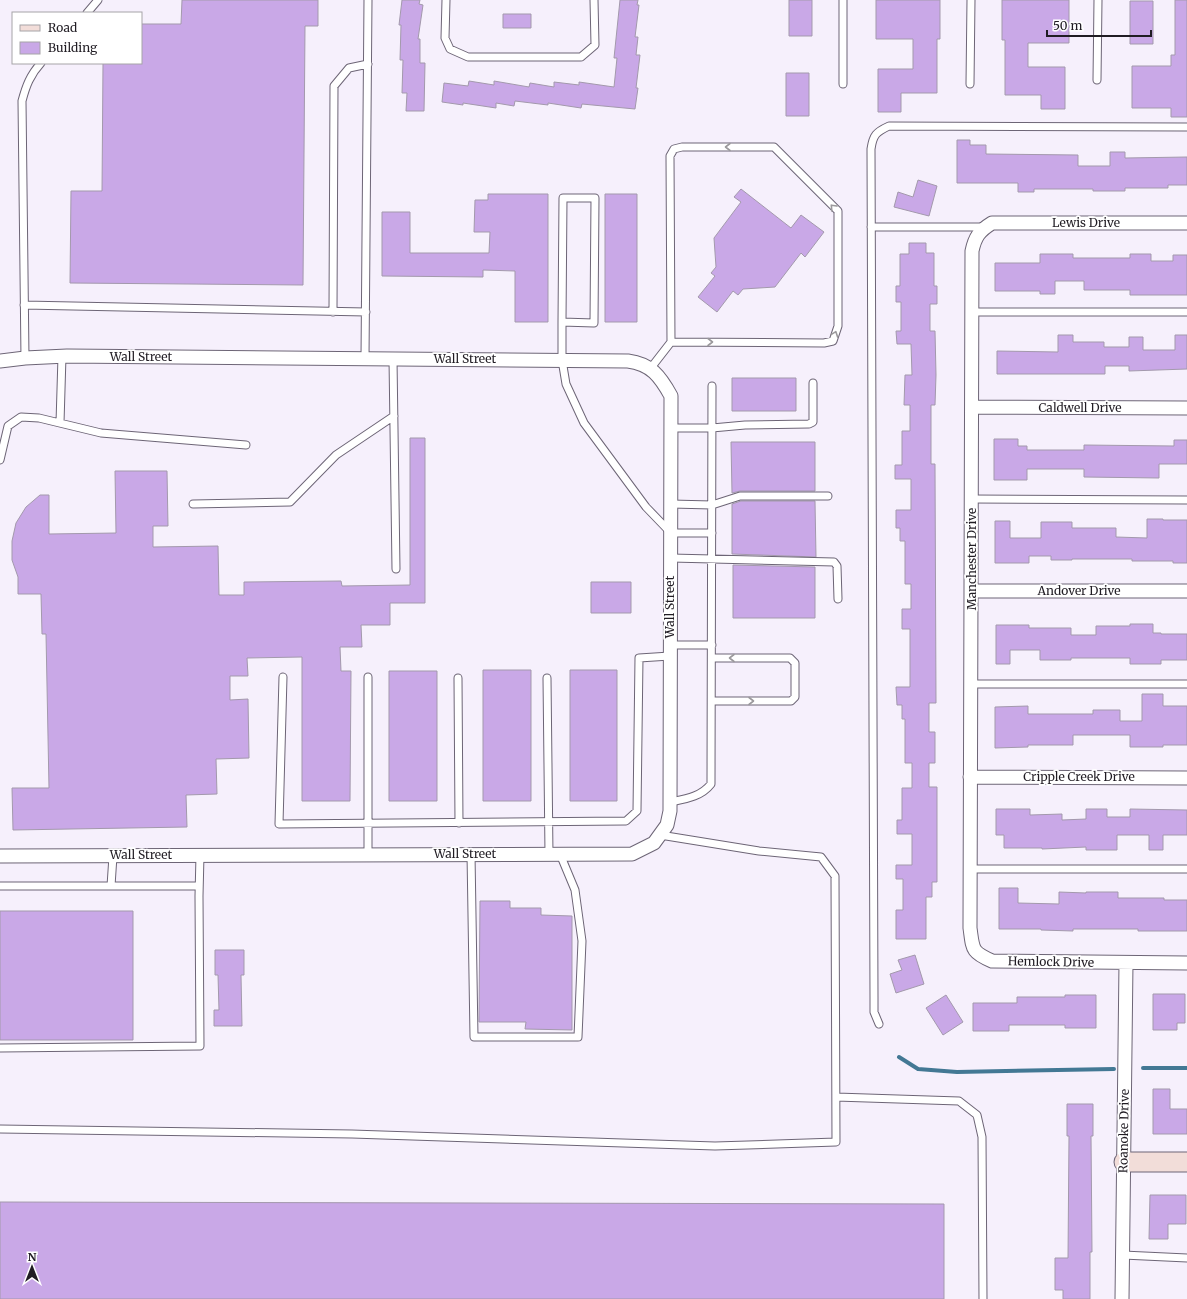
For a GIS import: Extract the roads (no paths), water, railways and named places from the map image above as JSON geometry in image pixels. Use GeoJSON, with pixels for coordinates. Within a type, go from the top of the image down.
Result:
{"type":"FeatureCollection","features":[{"type":"Feature","properties":{"kind":"street","name":"Lewis Drive"},"geometry":{"type":"LineString","coordinates":[[986,227],[992,223],[1187,224]]}},
{"type":"Feature","properties":{"kind":"street","name":"Manchester Drive"},"geometry":{"type":"LineString","coordinates":[[970,895],[972,251],[975,238],[986,227]]}},
{"type":"Feature","properties":{"kind":"street","name":"Wall Street"},"geometry":{"type":"LineString","coordinates":[[0,361],[62,356],[628,361],[637,362],[650,369],[660,378],[671,396],[670,811],[667,825],[654,843],[632,854],[0,856]]}},
{"type":"Feature","properties":{"kind":"street","name":"Caldwell Drive"},"geometry":{"type":"LineString","coordinates":[[972,407],[1187,408]]}},
{"type":"Feature","properties":{"kind":"street","name":"Andover Drive"},"geometry":{"type":"LineString","coordinates":[[972,591],[1187,591]]}},
{"type":"Feature","properties":{"kind":"street","name":"Cripple Creek Drive"},"geometry":{"type":"LineString","coordinates":[[970,776],[1187,778]]}},
{"type":"Feature","properties":{"kind":"street","name":"Hemlock Drive"},"geometry":{"type":"LineString","coordinates":[[970,895],[970,928],[973,947],[978,955],[992,961],[1187,963]]}},
{"type":"Feature","properties":{"kind":"street","name":"Roanoke Drive"},"geometry":{"type":"LineString","coordinates":[[1122,1299],[1126,963]]}},
{"type":"Feature","properties":{"kind":"street"},"geometry":{"type":"LineString","coordinates":[[1124,1162],[1187,1162]]}},
{"type":"Feature","properties":{"kind":"lane"},"geometry":{"type":"LineString","coordinates":[[88,12],[98,0]]}},
{"type":"Feature","properties":{"kind":"lane"},"geometry":{"type":"LineString","coordinates":[[365,358],[368,0]]}},
{"type":"Feature","properties":{"kind":"lane"},"geometry":{"type":"LineString","coordinates":[[446,0],[445,38],[450,49],[468,58],[581,57],[595,44],[594,0]]}},
{"type":"Feature","properties":{"kind":"lane"},"geometry":{"type":"LineString","coordinates":[[843,0],[843,84]]}},
{"type":"Feature","properties":{"kind":"lane"},"geometry":{"type":"LineString","coordinates":[[970,84],[971,0]]}},
{"type":"Feature","properties":{"kind":"lane"},"geometry":{"type":"LineString","coordinates":[[1096,80],[1098,0]]}},
{"type":"Feature","properties":{"kind":"lane"},"geometry":{"type":"LineString","coordinates":[[24,358],[22,102],[26,86],[33,72],[40,64]]}},
{"type":"Feature","properties":{"kind":"lane"},"geometry":{"type":"LineString","coordinates":[[333,312],[334,86],[349,68],[368,64]]}},
{"type":"Feature","properties":{"kind":"lane"},"geometry":{"type":"LineString","coordinates":[[879,1024],[874,1012],[871,227],[873,138],[879,131],[889,126],[1187,127]]}},
{"type":"Feature","properties":{"kind":"lane"},"geometry":{"type":"LineString","coordinates":[[650,369],[671,342],[670,156],[674,149],[682,147],[774,147],[838,211],[838,326],[833,341],[671,342]]}},
{"type":"Feature","properties":{"kind":"lane"},"geometry":{"type":"LineString","coordinates":[[562,322],[594,323],[595,198],[563,198],[562,322],[562,360],[566,384],[584,423],[646,507],[671,533],[712,533]]}},
{"type":"Feature","properties":{"kind":"lane"},"geometry":{"type":"LineString","coordinates":[[871,227],[986,227]]}},
{"type":"Feature","properties":{"kind":"lane"},"geometry":{"type":"LineString","coordinates":[[24,305],[366,312]]}},
{"type":"Feature","properties":{"kind":"lane"},"geometry":{"type":"LineString","coordinates":[[972,312],[1187,312]]}},
{"type":"Feature","properties":{"kind":"lane"},"geometry":{"type":"LineString","coordinates":[[60,423],[62,356]]}},
{"type":"Feature","properties":{"kind":"lane"},"geometry":{"type":"LineString","coordinates":[[393,359],[396,568]]}},
{"type":"Feature","properties":{"kind":"lane"},"geometry":{"type":"LineString","coordinates":[[671,428],[809,424],[813,422],[813,382]]}},
{"type":"Feature","properties":{"kind":"lane"},"geometry":{"type":"LineString","coordinates":[[670,802],[696,796],[707,789],[711,784],[712,386]]}},
{"type":"Feature","properties":{"kind":"lane"},"geometry":{"type":"LineString","coordinates":[[193,504],[290,502],[336,455],[394,416]]}},
{"type":"Feature","properties":{"kind":"lane"},"geometry":{"type":"LineString","coordinates":[[0,460],[8,426],[21,417],[39,418],[102,433],[246,446]]}},
{"type":"Feature","properties":{"kind":"lane"},"geometry":{"type":"LineString","coordinates":[[671,504],[712,505],[740,496],[828,496]]}},
{"type":"Feature","properties":{"kind":"lane"},"geometry":{"type":"LineString","coordinates":[[972,499],[1187,500]]}},
{"type":"Feature","properties":{"kind":"lane"},"geometry":{"type":"LineString","coordinates":[[671,558],[834,562],[838,566],[838,599]]}},
{"type":"Feature","properties":{"kind":"lane"},"geometry":{"type":"LineString","coordinates":[[283,677],[279,824],[626,821],[637,811],[638,658],[670,651],[712,645]]}},
{"type":"Feature","properties":{"kind":"lane"},"geometry":{"type":"LineString","coordinates":[[712,658],[790,658],[794,663],[794,697],[791,701],[712,701]]}},
{"type":"Feature","properties":{"kind":"lane"},"geometry":{"type":"LineString","coordinates":[[368,677],[368,855]]}},
{"type":"Feature","properties":{"kind":"lane"},"geometry":{"type":"LineString","coordinates":[[458,678],[459,823]]}},
{"type":"Feature","properties":{"kind":"lane"},"geometry":{"type":"LineString","coordinates":[[471,854],[474,1037],[578,1037],[582,941],[575,890],[555,854],[550,822],[547,678]]}},
{"type":"Feature","properties":{"kind":"lane"},"geometry":{"type":"LineString","coordinates":[[971,684],[1187,684]]}},
{"type":"Feature","properties":{"kind":"lane"},"geometry":{"type":"LineString","coordinates":[[0,1129],[352,1134],[716,1146],[836,1142],[835,876],[822,857],[759,851],[660,835]]}},
{"type":"Feature","properties":{"kind":"lane"},"geometry":{"type":"LineString","coordinates":[[0,1048],[200,1046],[200,855]]}},
{"type":"Feature","properties":{"kind":"lane"},"geometry":{"type":"LineString","coordinates":[[111,886],[113,856]]}},
{"type":"Feature","properties":{"kind":"lane"},"geometry":{"type":"LineString","coordinates":[[970,869],[1187,869]]}},
{"type":"Feature","properties":{"kind":"lane"},"geometry":{"type":"LineString","coordinates":[[0,886],[199,886]]}},
{"type":"Feature","properties":{"kind":"lane"},"geometry":{"type":"LineString","coordinates":[[836,1097],[959,1101],[977,1116],[982,1136],[983,1299]]}},
{"type":"Feature","properties":{"kind":"lane"},"geometry":{"type":"LineString","coordinates":[[1122,1255],[1187,1258]]}},
{"type":"Feature","properties":{"kind":"waterway"},"geometry":{"type":"LineString","coordinates":[[899,1057],[918,1069],[957,1072],[1114,1069]]}},
{"type":"Feature","properties":{"kind":"waterway"},"geometry":{"type":"LineString","coordinates":[[1143,1068],[1187,1068]]}}]}
